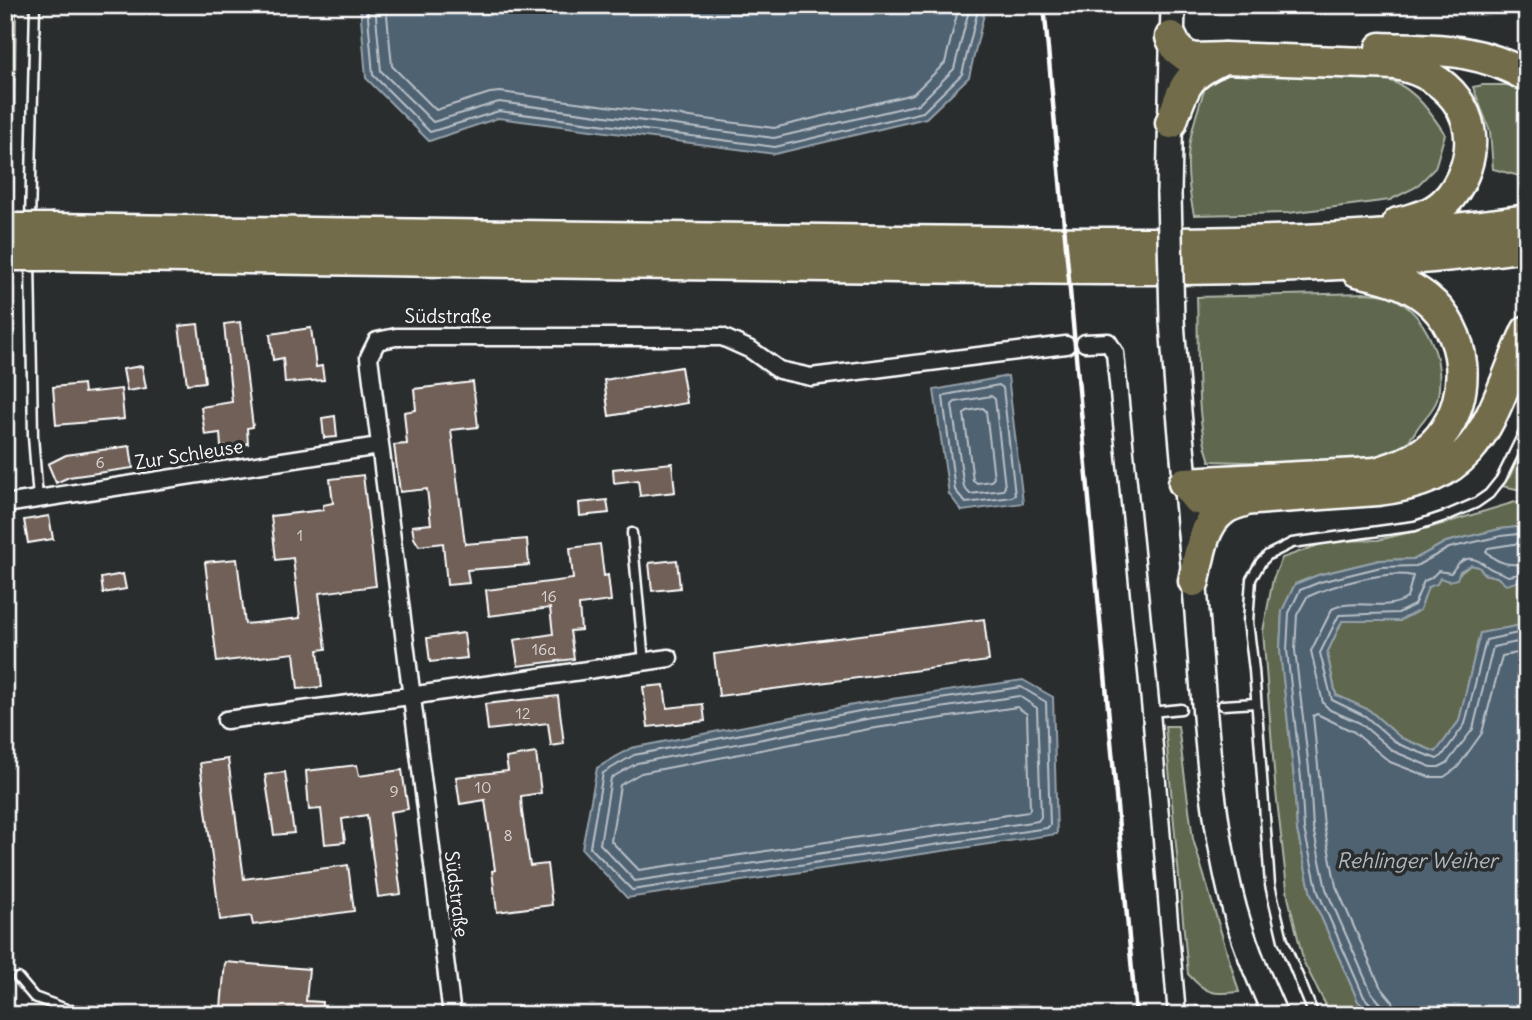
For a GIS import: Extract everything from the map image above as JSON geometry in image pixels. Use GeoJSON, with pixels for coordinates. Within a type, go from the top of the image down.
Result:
{"type":"FeatureCollection","features":[{"type":"Feature","properties":{"kind":"highway"},"geometry":{"type":"LineString","coordinates":[[1171,37],[1177,49],[1194,59],[1396,64],[1419,69],[1451,92],[1457,100],[1469,130],[1469,157],[1461,180],[1449,199],[1416,218],[1332,252]]}},
{"type":"Feature","properties":{"kind":"highway"},"geometry":{"type":"LineString","coordinates":[[1171,37],[1461,51],[1493,59],[1527,76]]}},
{"type":"Feature","properties":{"kind":"highway"},"geometry":{"type":"LineString","coordinates":[[1171,123],[1188,79],[1204,67],[1224,58]]}},
{"type":"Feature","properties":{"kind":"highway"},"geometry":{"type":"LineString","coordinates":[[1332,252],[1426,232],[1527,220]]}},
{"type":"Feature","properties":{"kind":"highway"},"geometry":{"type":"LineString","coordinates":[[29,243],[1131,243],[1428,258],[1527,246]]}},
{"type":"Feature","properties":{"kind":"highway"},"geometry":{"type":"LineString","coordinates":[[1184,483],[1376,473],[1400,466],[1422,454],[1440,437],[1453,416],[1461,392],[1462,379],[1462,365],[1456,340],[1446,317],[1427,298],[1405,284],[1332,252]]}},
{"type":"Feature","properties":{"kind":"highway"},"geometry":{"type":"LineString","coordinates":[[1184,483],[1197,499],[1215,502],[1402,487],[1430,479],[1451,467],[1483,434],[1527,331]]}},
{"type":"Feature","properties":{"kind":"highway"},"geometry":{"type":"LineString","coordinates":[[1194,581],[1199,552],[1210,524],[1224,509],[1247,499]]}},
{"type":"Feature","properties":{"kind":"main road"},"geometry":{"type":"LineString","coordinates":[[1173,5],[1169,194],[1172,320],[1207,733],[1223,858],[1232,898],[1254,967],[1275,1015]]}},
{"type":"Feature","properties":{"kind":"street","name":"Südstraße"},"geometry":{"type":"LineString","coordinates":[[452,1015],[369,357],[377,341],[396,337],[722,337],[751,350],[779,370],[811,377],[1066,345]]}},
{"type":"Feature","properties":{"kind":"street"},"geometry":{"type":"LineString","coordinates":[[1085,343],[1108,342],[1115,352],[1151,712],[1177,1015]]}},
{"type":"Feature","properties":{"kind":"street","name":"Zur Schleuse"},"geometry":{"type":"LineString","coordinates":[[5,504],[379,446]]}},
{"type":"Feature","properties":{"kind":"street"},"geometry":{"type":"LineString","coordinates":[[226,720],[670,658]]}},
{"type":"Feature","properties":{"kind":"lane"},"geometry":{"type":"LineString","coordinates":[[35,5],[29,243],[33,436],[38,499]]}},
{"type":"Feature","properties":{"kind":"lane"},"geometry":{"type":"LineString","coordinates":[[1314,1015],[1283,940],[1270,885],[1247,606],[1251,579],[1261,562],[1276,550],[1292,544],[1415,526],[1463,510],[1489,494],[1501,479],[1527,426]]}},
{"type":"Feature","properties":{"kind":"lane"},"geometry":{"type":"LineString","coordinates":[[632,533],[645,662]]}},
{"type":"Feature","properties":{"kind":"lane"},"geometry":{"type":"LineString","coordinates":[[1223,705],[1256,703]]}},
{"type":"Feature","properties":{"kind":"lane"},"geometry":{"type":"LineString","coordinates":[[1151,712],[1181,709]]}},
{"type":"Feature","properties":{"kind":"lane"},"geometry":{"type":"LineString","coordinates":[[18,978],[34,997],[69,1010],[125,1015]]}},
{"type":"Feature","properties":{"kind":"green space"},"geometry":{"type":"Polygon","coordinates":[[[16,12],[13,205],[5,205],[5,14],[16,12]]]}},
{"type":"Feature","properties":{"kind":"green space"},"geometry":{"type":"Polygon","coordinates":[[[1277,73],[1372,77],[1404,87],[1424,105],[1445,134],[1435,168],[1416,187],[1390,200],[1289,213],[1194,215],[1188,179],[1189,149],[1206,85],[1228,75],[1277,73]]]}},
{"type":"Feature","properties":{"kind":"green space"},"geometry":{"type":"Polygon","coordinates":[[[1509,85],[1527,96],[1527,178],[1493,169],[1490,131],[1473,87],[1509,85]]]}},
{"type":"Feature","properties":{"kind":"green space"},"geometry":{"type":"Polygon","coordinates":[[[1368,293],[1389,296],[1414,313],[1431,339],[1436,354],[1439,370],[1437,400],[1407,443],[1386,453],[1365,458],[1280,462],[1210,461],[1201,425],[1199,403],[1197,297],[1368,293]]]}},
{"type":"Feature","properties":{"kind":"green space"},"geometry":{"type":"Polygon","coordinates":[[[1527,436],[1527,491],[1502,486],[1510,476],[1527,436]]]}},
{"type":"Feature","properties":{"kind":"green space"},"geometry":{"type":"Polygon","coordinates":[[[1515,502],[1527,504],[1527,526],[1500,529],[1446,542],[1415,559],[1380,560],[1318,575],[1295,584],[1282,611],[1280,650],[1297,830],[1311,894],[1358,1001],[1371,1015],[1331,1015],[1304,963],[1288,897],[1275,783],[1263,631],[1273,579],[1282,558],[1330,541],[1378,540],[1515,502]]]}},
{"type":"Feature","properties":{"kind":"green space"},"geometry":{"type":"Polygon","coordinates":[[[1471,565],[1506,584],[1527,579],[1527,624],[1480,633],[1459,721],[1436,752],[1401,738],[1369,710],[1336,695],[1327,653],[1342,621],[1400,621],[1428,587],[1440,577],[1449,581],[1471,565]]]}},
{"type":"Feature","properties":{"kind":"green space"},"geometry":{"type":"Polygon","coordinates":[[[1165,726],[1178,726],[1193,839],[1239,992],[1210,992],[1188,974],[1165,726]]]}},
{"type":"Feature","properties":{"kind":"green space"},"geometry":{"type":"Polygon","coordinates":[[[1196,1006],[1227,1011],[1242,1009],[1246,1015],[1197,1015],[1196,1006]]]}},
{"type":"Feature","properties":{"kind":"water"},"geometry":{"type":"Polygon","coordinates":[[[360,5],[982,5],[984,14],[969,77],[926,118],[775,154],[498,118],[429,141],[366,78],[360,5]]]}},
{"type":"Feature","properties":{"kind":"water"},"geometry":{"type":"Polygon","coordinates":[[[1008,376],[1023,503],[962,511],[949,494],[934,390],[1008,376]]]}},
{"type":"Feature","properties":{"kind":"water","name":"Rehlinger Weiher"},"geometry":{"type":"Polygon","coordinates":[[[1527,526],[1527,579],[1506,585],[1497,577],[1484,574],[1479,567],[1471,565],[1460,571],[1457,579],[1449,581],[1440,578],[1437,584],[1428,587],[1420,610],[1399,621],[1342,621],[1327,653],[1336,695],[1369,710],[1401,738],[1436,752],[1459,721],[1480,633],[1527,624],[1527,1015],[1371,1015],[1358,1001],[1311,894],[1297,830],[1280,650],[1282,611],[1295,584],[1318,575],[1380,560],[1415,559],[1446,542],[1500,529],[1527,526]]]}},
{"type":"Feature","properties":{"kind":"water"},"geometry":{"type":"Polygon","coordinates":[[[1023,680],[1053,697],[1057,834],[627,898],[582,849],[597,768],[631,748],[864,703],[1023,680]]]}},
{"type":"Feature","properties":{"kind":"building"},"geometry":{"type":"Polygon","coordinates":[[[240,322],[253,427],[247,428],[248,444],[221,447],[220,433],[205,435],[201,407],[232,402],[224,324],[240,322]]]}},
{"type":"Feature","properties":{"kind":"building"},"geometry":{"type":"Polygon","coordinates":[[[198,324],[205,382],[187,384],[179,326],[198,324]]]}},
{"type":"Feature","properties":{"kind":"building"},"geometry":{"type":"Polygon","coordinates":[[[311,328],[316,367],[322,366],[324,380],[285,383],[283,358],[273,360],[270,334],[311,328]]]}},
{"type":"Feature","properties":{"kind":"building"},"geometry":{"type":"Polygon","coordinates":[[[142,366],[146,388],[127,391],[123,369],[142,366]]]}},
{"type":"Feature","properties":{"kind":"building"},"geometry":{"type":"Polygon","coordinates":[[[681,367],[687,403],[609,416],[604,380],[681,367]]]}},
{"type":"Feature","properties":{"kind":"building"},"geometry":{"type":"Polygon","coordinates":[[[473,382],[478,427],[451,430],[465,544],[527,539],[529,565],[467,570],[469,583],[447,585],[443,543],[419,546],[414,538],[412,526],[431,524],[427,489],[400,492],[394,445],[407,444],[404,412],[416,410],[414,389],[473,382]]]}},
{"type":"Feature","properties":{"kind":"building"},"geometry":{"type":"Polygon","coordinates":[[[83,384],[84,393],[121,389],[124,419],[56,425],[53,387],[83,384]]]}},
{"type":"Feature","properties":{"kind":"building"},"geometry":{"type":"Polygon","coordinates":[[[335,416],[337,437],[324,438],[322,418],[335,416]]]}},
{"type":"Feature","properties":{"kind":"building"},"geometry":{"type":"Polygon","coordinates":[[[130,446],[133,468],[69,477],[56,483],[48,464],[66,455],[130,446]]]}},
{"type":"Feature","properties":{"kind":"building"},"geometry":{"type":"Polygon","coordinates":[[[672,463],[675,492],[640,496],[638,480],[614,483],[613,469],[672,463]]]}},
{"type":"Feature","properties":{"kind":"building"},"geometry":{"type":"Polygon","coordinates":[[[363,475],[376,586],[319,593],[326,649],[318,650],[322,687],[298,689],[294,653],[217,662],[205,562],[237,559],[245,624],[300,618],[293,558],[276,560],[271,516],[323,510],[323,505],[333,503],[330,479],[363,475]]]}},
{"type":"Feature","properties":{"kind":"building"},"geometry":{"type":"Polygon","coordinates":[[[607,500],[609,513],[580,516],[579,503],[607,500]]]}},
{"type":"Feature","properties":{"kind":"building"},"geometry":{"type":"Polygon","coordinates":[[[49,516],[53,539],[28,543],[24,520],[49,516]]]}},
{"type":"Feature","properties":{"kind":"building"},"geometry":{"type":"Polygon","coordinates":[[[600,544],[604,576],[608,575],[611,601],[579,605],[581,630],[570,631],[574,659],[518,666],[514,640],[553,634],[550,608],[489,616],[486,590],[573,579],[570,548],[600,544]]]}},
{"type":"Feature","properties":{"kind":"building"},"geometry":{"type":"Polygon","coordinates":[[[677,560],[680,588],[652,591],[649,563],[677,560]]]}},
{"type":"Feature","properties":{"kind":"building"},"geometry":{"type":"Polygon","coordinates":[[[123,574],[126,589],[103,593],[101,578],[123,574]]]}},
{"type":"Feature","properties":{"kind":"building"},"geometry":{"type":"Polygon","coordinates":[[[984,619],[989,661],[719,696],[714,654],[984,619]]]}},
{"type":"Feature","properties":{"kind":"building"},"geometry":{"type":"Polygon","coordinates":[[[464,633],[467,658],[430,662],[427,638],[464,633]]]}},
{"type":"Feature","properties":{"kind":"building"},"geometry":{"type":"Polygon","coordinates":[[[664,685],[667,708],[703,704],[705,721],[648,727],[643,687],[664,685]]]}},
{"type":"Feature","properties":{"kind":"building"},"geometry":{"type":"Polygon","coordinates":[[[558,696],[564,744],[551,746],[548,723],[488,730],[485,704],[558,696]]]}},
{"type":"Feature","properties":{"kind":"building"},"geometry":{"type":"Polygon","coordinates":[[[536,753],[541,793],[521,796],[522,812],[530,866],[547,864],[552,905],[497,912],[492,871],[495,870],[485,800],[460,804],[456,777],[508,771],[506,758],[536,753]]]}},
{"type":"Feature","properties":{"kind":"building"},"geometry":{"type":"Polygon","coordinates":[[[228,759],[244,879],[348,865],[354,911],[253,925],[251,916],[220,920],[200,763],[228,759]]]}},
{"type":"Feature","properties":{"kind":"building"},"geometry":{"type":"Polygon","coordinates":[[[357,765],[359,776],[402,770],[408,809],[390,812],[401,894],[378,897],[367,815],[342,819],[345,842],[325,844],[321,809],[309,810],[306,771],[357,765]]]}},
{"type":"Feature","properties":{"kind":"building"},"geometry":{"type":"Polygon","coordinates":[[[285,772],[294,833],[274,835],[265,775],[285,772]]]}},
{"type":"Feature","properties":{"kind":"building"},"geometry":{"type":"Polygon","coordinates":[[[225,962],[309,969],[306,1001],[322,1002],[321,1015],[221,1008],[225,962]]]}},
{"type":"Feature","properties":{"kind":"railway"},"geometry":{"type":"LineString","coordinates":[[1044,5],[1136,1015]]}}]}
